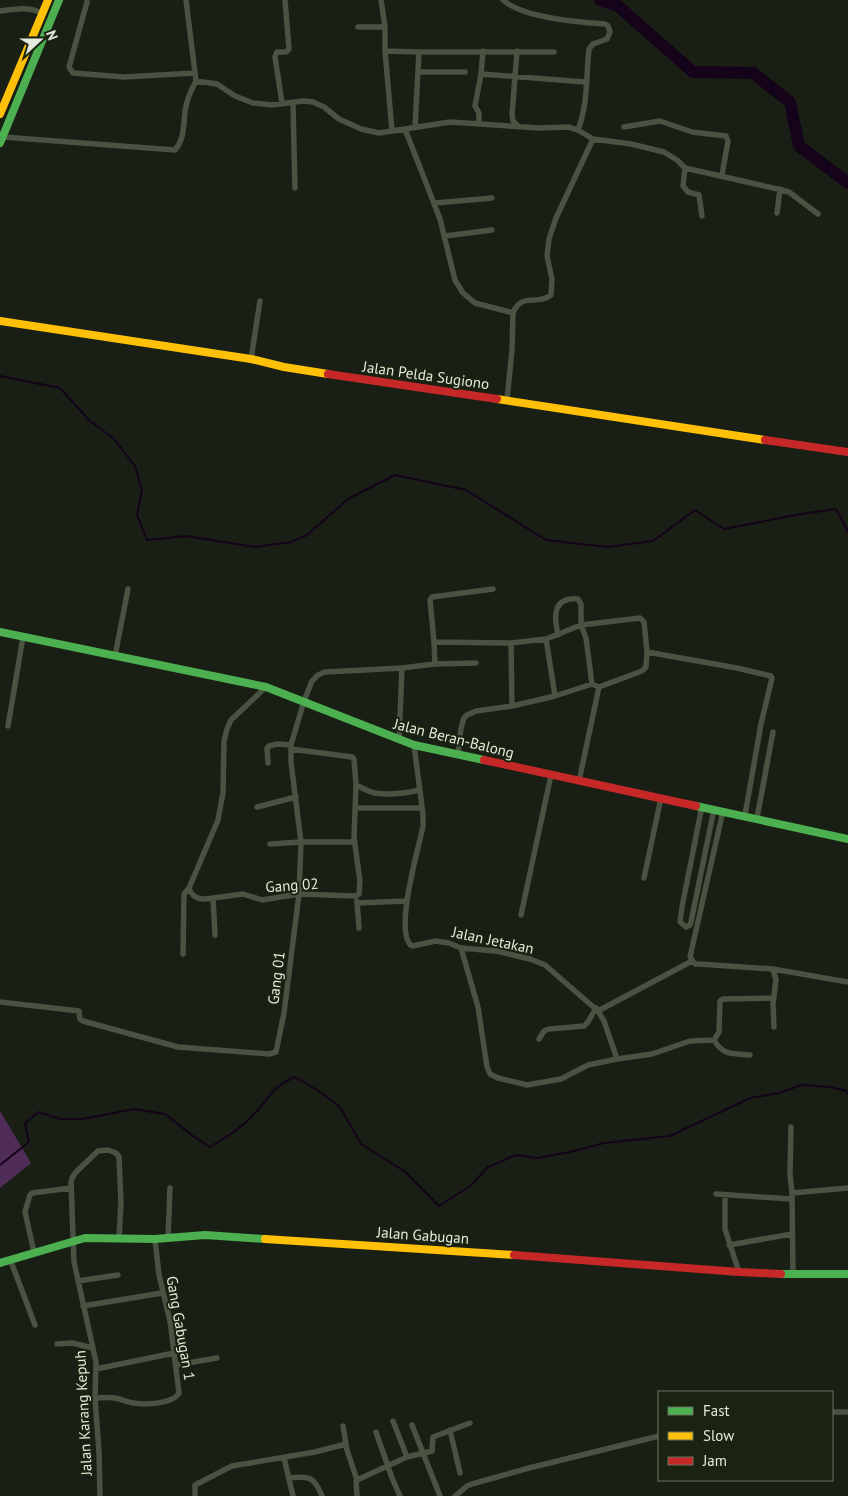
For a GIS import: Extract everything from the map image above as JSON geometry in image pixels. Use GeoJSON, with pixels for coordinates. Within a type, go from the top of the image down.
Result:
{"type":"FeatureCollection","features":[{"type":"Feature","properties":{"kind":"main road"},"geometry":{"type":"LineString","coordinates":[[0,114],[48,0]]}},
{"type":"Feature","properties":{"kind":"main road"},"geometry":{"type":"LineString","coordinates":[[1,140],[59,0]]}},
{"type":"Feature","properties":{"kind":"main road"},"geometry":{"type":"LineString","coordinates":[[5,101],[15,105]]}},
{"type":"Feature","properties":{"kind":"main road","name":"Jalan Pelda Sugiono"},"geometry":{"type":"LineString","coordinates":[[0,321],[251,359],[284,367],[848,452]]}},
{"type":"Feature","properties":{"kind":"main road","name":"Jalan Beran-Balong"},"geometry":{"type":"LineString","coordinates":[[0,632],[266,687],[414,745],[848,839]]}},
{"type":"Feature","properties":{"kind":"main road","name":"Jalan Gabugan"},"geometry":{"type":"LineString","coordinates":[[0,1263],[85,1238],[155,1239],[205,1236],[739,1272],[848,1274]]}},
{"type":"Feature","properties":{"kind":"street"},"geometry":{"type":"LineString","coordinates":[[1,140],[175,150],[181,143],[184,132],[185,110],[196,81],[186,0]]}},
{"type":"Feature","properties":{"kind":"street"},"geometry":{"type":"LineString","coordinates":[[282,103],[276,57],[277,52],[286,52],[289,49],[285,0]]}},
{"type":"Feature","properties":{"kind":"street"},"geometry":{"type":"LineString","coordinates":[[381,0],[385,27],[387,86],[392,131]]}},
{"type":"Feature","properties":{"kind":"street"},"geometry":{"type":"LineString","coordinates":[[503,0],[511,7],[521,11],[608,26],[610,32],[607,39],[593,44],[589,49],[582,120],[578,130]]}},
{"type":"Feature","properties":{"kind":"street"},"geometry":{"type":"LineString","coordinates":[[85,1],[69,67],[74,74],[124,77],[195,73]]}},
{"type":"Feature","properties":{"kind":"street"},"geometry":{"type":"LineString","coordinates":[[0,11],[29,9],[37,10],[43,14]]}},
{"type":"Feature","properties":{"kind":"street"},"geometry":{"type":"LineString","coordinates":[[358,27],[385,27]]}},
{"type":"Feature","properties":{"kind":"street"},"geometry":{"type":"LineString","coordinates":[[385,51],[554,52]]}},
{"type":"Feature","properties":{"kind":"street"},"geometry":{"type":"LineString","coordinates":[[479,124],[479,113],[475,106],[483,51]]}},
{"type":"Feature","properties":{"kind":"street"},"geometry":{"type":"LineString","coordinates":[[518,51],[512,115],[513,120],[518,126]]}},
{"type":"Feature","properties":{"kind":"street"},"geometry":{"type":"LineString","coordinates":[[415,127],[420,52]]}},
{"type":"Feature","properties":{"kind":"street"},"geometry":{"type":"LineString","coordinates":[[420,72],[465,72]]}},
{"type":"Feature","properties":{"kind":"street"},"geometry":{"type":"LineString","coordinates":[[481,74],[585,82]]}},
{"type":"Feature","properties":{"kind":"street"},"geometry":{"type":"LineString","coordinates":[[196,81],[217,84],[236,96],[253,103],[313,102],[324,107],[339,119],[361,129],[379,133],[450,122],[568,127],[578,130],[593,139],[631,144],[664,152],[677,160],[685,168],[789,192],[818,214]]}},
{"type":"Feature","properties":{"kind":"street"},"geometry":{"type":"LineString","coordinates":[[293,102],[296,188]]}},
{"type":"Feature","properties":{"kind":"street"},"geometry":{"type":"LineString","coordinates":[[624,126],[660,121],[692,132],[726,136],[728,141],[722,175]]}},
{"type":"Feature","properties":{"kind":"street"},"geometry":{"type":"LineString","coordinates":[[405,129],[424,180],[435,203],[455,280],[463,293],[475,303],[513,313]]}},
{"type":"Feature","properties":{"kind":"street"},"geometry":{"type":"LineString","coordinates":[[507,400],[512,350],[513,313],[519,303],[525,300],[546,299],[551,295],[552,280],[547,256],[549,238],[556,218],[593,139]]}},
{"type":"Feature","properties":{"kind":"street"},"geometry":{"type":"LineString","coordinates":[[685,168],[683,186],[688,192],[699,195],[702,216]]}},
{"type":"Feature","properties":{"kind":"street"},"geometry":{"type":"LineString","coordinates":[[778,213],[780,190]]}},
{"type":"Feature","properties":{"kind":"street"},"geometry":{"type":"LineString","coordinates":[[435,203],[492,198]]}},
{"type":"Feature","properties":{"kind":"street"},"geometry":{"type":"LineString","coordinates":[[445,236],[492,230]]}},
{"type":"Feature","properties":{"kind":"street"},"geometry":{"type":"LineString","coordinates":[[251,359],[260,301]]}},
{"type":"Feature","properties":{"kind":"street"},"geometry":{"type":"LineString","coordinates":[[115,656],[128,589]]}},
{"type":"Feature","properties":{"kind":"street"},"geometry":{"type":"LineString","coordinates":[[434,664],[430,600],[432,597],[494,589]]}},
{"type":"Feature","properties":{"kind":"street"},"geometry":{"type":"LineString","coordinates":[[558,635],[554,617],[556,610],[563,602],[575,598],[580,601],[581,625],[586,638],[592,684]]}},
{"type":"Feature","properties":{"kind":"street"},"geometry":{"type":"LineString","coordinates":[[434,642],[511,643],[546,639],[581,625],[640,618],[644,622],[647,652],[646,667],[642,671],[599,686],[592,684],[555,696],[512,706],[476,711],[467,715],[461,728],[458,755]]}},
{"type":"Feature","properties":{"kind":"street"},"geometry":{"type":"LineString","coordinates":[[8,726],[23,637]]}},
{"type":"Feature","properties":{"kind":"street"},"geometry":{"type":"LineString","coordinates":[[546,639],[555,696]]}},
{"type":"Feature","properties":{"kind":"street"},"geometry":{"type":"LineString","coordinates":[[511,643],[512,706]]}},
{"type":"Feature","properties":{"kind":"street"},"geometry":{"type":"LineString","coordinates":[[647,652],[737,668],[772,677],[744,815]]}},
{"type":"Feature","properties":{"kind":"street","name":"Gang 01"},"geometry":{"type":"LineString","coordinates":[[0,1002],[79,1011],[80,1019],[83,1021],[178,1047],[269,1054],[276,1052],[284,1013],[299,894],[301,842],[291,762],[291,747],[304,701],[312,681],[318,675],[325,672],[402,668],[434,664],[476,663]]}},
{"type":"Feature","properties":{"kind":"street"},"geometry":{"type":"LineString","coordinates":[[399,740],[402,668]]}},
{"type":"Feature","properties":{"kind":"street"},"geometry":{"type":"LineString","coordinates":[[579,781],[599,686]]}},
{"type":"Feature","properties":{"kind":"street"},"geometry":{"type":"LineString","coordinates":[[183,954],[183,899],[218,820],[224,793],[224,741],[227,729],[231,720],[266,687]]}},
{"type":"Feature","properties":{"kind":"street"},"geometry":{"type":"LineString","coordinates":[[757,818],[772,732]]}},
{"type":"Feature","properties":{"kind":"street"},"geometry":{"type":"LineString","coordinates":[[268,763],[267,748],[277,744],[352,757],[354,760],[356,785],[355,842],[360,892],[356,900],[359,928]]}},
{"type":"Feature","properties":{"kind":"street","name":"Jalan Jetakan"},"geometry":{"type":"LineString","coordinates":[[414,745],[423,826],[404,917],[407,943],[412,946],[436,941],[449,943],[461,948],[496,951],[530,958],[545,965],[597,1010],[604,1021],[617,1059]]}},
{"type":"Feature","properties":{"kind":"street"},"geometry":{"type":"LineString","coordinates":[[521,915],[551,775]]}},
{"type":"Feature","properties":{"kind":"street"},"geometry":{"type":"LineString","coordinates":[[356,785],[375,793],[420,790]]}},
{"type":"Feature","properties":{"kind":"street"},"geometry":{"type":"LineString","coordinates":[[257,806],[296,797]]}},
{"type":"Feature","properties":{"kind":"street"},"geometry":{"type":"LineString","coordinates":[[644,878],[661,798]]}},
{"type":"Feature","properties":{"kind":"street"},"geometry":{"type":"LineString","coordinates":[[702,806],[680,922],[686,927],[691,922],[714,809]]}},
{"type":"Feature","properties":{"kind":"street"},"geometry":{"type":"LineString","coordinates":[[356,808],[422,808]]}},
{"type":"Feature","properties":{"kind":"street"},"geometry":{"type":"LineString","coordinates":[[692,961],[690,953],[723,811]]}},
{"type":"Feature","properties":{"kind":"street"},"geometry":{"type":"LineString","coordinates":[[270,844],[355,842]]}},
{"type":"Feature","properties":{"kind":"street"},"geometry":{"type":"LineString","coordinates":[[189,888],[192,896],[198,899],[213,898],[215,935]]}},
{"type":"Feature","properties":{"kind":"street","name":"Gang 02"},"geometry":{"type":"LineString","coordinates":[[213,898],[243,894],[262,900],[299,894],[356,900],[407,901]]}},
{"type":"Feature","properties":{"kind":"street"},"geometry":{"type":"LineString","coordinates":[[461,948],[478,1007],[487,1067],[490,1074],[498,1078],[527,1085],[561,1078],[588,1065],[652,1054],[690,1041],[714,1040]]}},
{"type":"Feature","properties":{"kind":"street"},"geometry":{"type":"LineString","coordinates":[[692,961],[699,964],[773,969],[848,982]]}},
{"type":"Feature","properties":{"kind":"street"},"geometry":{"type":"LineString","coordinates":[[539,1038],[544,1031],[549,1029],[584,1026],[597,1010],[692,961]]}},
{"type":"Feature","properties":{"kind":"street"},"geometry":{"type":"LineString","coordinates":[[773,969],[776,980],[774,1026]]}},
{"type":"Feature","properties":{"kind":"street"},"geometry":{"type":"LineString","coordinates":[[714,1040],[720,1030],[719,1004],[723,999],[774,998]]}},
{"type":"Feature","properties":{"kind":"street"},"geometry":{"type":"LineString","coordinates":[[714,1040],[719,1049],[726,1053],[750,1055]]}},
{"type":"Feature","properties":{"kind":"street"},"geometry":{"type":"LineString","coordinates":[[791,1127],[790,1174],[793,1274]]}},
{"type":"Feature","properties":{"kind":"street"},"geometry":{"type":"LineString","coordinates":[[34,1252],[25,1212],[30,1195],[32,1193],[71,1188],[72,1178],[88,1159],[98,1151],[108,1150],[116,1152],[119,1157],[119,1238]]}},
{"type":"Feature","properties":{"kind":"street","name":"Jalan Karang Kepuh"},"geometry":{"type":"LineString","coordinates":[[71,1188],[74,1262],[96,1369],[95,1398],[100,1496]]}},
{"type":"Feature","properties":{"kind":"street"},"geometry":{"type":"LineString","coordinates":[[168,1238],[170,1188]]}},
{"type":"Feature","properties":{"kind":"street"},"geometry":{"type":"LineString","coordinates":[[716,1194],[792,1196],[848,1188]]}},
{"type":"Feature","properties":{"kind":"street"},"geometry":{"type":"LineString","coordinates":[[725,1195],[725,1229],[739,1272]]}},
{"type":"Feature","properties":{"kind":"street"},"geometry":{"type":"LineString","coordinates":[[730,1245],[792,1234]]}},
{"type":"Feature","properties":{"kind":"street","name":"Gang Gabugan 1"},"geometry":{"type":"LineString","coordinates":[[95,1398],[113,1398],[149,1404],[173,1399],[179,1393],[170,1321],[158,1275],[155,1239]]}},
{"type":"Feature","properties":{"kind":"street"},"geometry":{"type":"LineString","coordinates":[[10,1260],[35,1325]]}},
{"type":"Feature","properties":{"kind":"street"},"geometry":{"type":"LineString","coordinates":[[78,1281],[118,1275]]}},
{"type":"Feature","properties":{"kind":"street"},"geometry":{"type":"LineString","coordinates":[[83,1306],[162,1293]]}},
{"type":"Feature","properties":{"kind":"street"},"geometry":{"type":"LineString","coordinates":[[57,1344],[72,1343],[92,1348]]}},
{"type":"Feature","properties":{"kind":"street"},"geometry":{"type":"LineString","coordinates":[[96,1369],[174,1353]]}},
{"type":"Feature","properties":{"kind":"street"},"geometry":{"type":"LineString","coordinates":[[176,1365],[217,1358]]}},
{"type":"Feature","properties":{"kind":"street"},"geometry":{"type":"LineString","coordinates":[[833,1412],[848,1412]]}},
{"type":"Feature","properties":{"kind":"street"},"geometry":{"type":"LineString","coordinates":[[393,1421],[407,1456]]}},
{"type":"Feature","properties":{"kind":"street"},"geometry":{"type":"LineString","coordinates":[[357,1480],[407,1456],[432,1451],[433,1438],[470,1423]]}},
{"type":"Feature","properties":{"kind":"street"},"geometry":{"type":"LineString","coordinates":[[412,1425],[440,1496]]}},
{"type":"Feature","properties":{"kind":"street"},"geometry":{"type":"LineString","coordinates":[[343,1426],[346,1444],[357,1480],[357,1496]]}},
{"type":"Feature","properties":{"kind":"street"},"geometry":{"type":"LineString","coordinates":[[450,1430],[460,1472]]}},
{"type":"Feature","properties":{"kind":"street"},"geometry":{"type":"LineString","coordinates":[[376,1432],[400,1496]]}},
{"type":"Feature","properties":{"kind":"street"},"geometry":{"type":"LineString","coordinates":[[455,1496],[467,1486],[529,1468],[658,1436]]}},
{"type":"Feature","properties":{"kind":"street"},"geometry":{"type":"LineString","coordinates":[[195,1496],[196,1485],[232,1466],[284,1458],[346,1444]]}},
{"type":"Feature","properties":{"kind":"street"},"geometry":{"type":"LineString","coordinates":[[284,1458],[293,1496]]}},
{"type":"Feature","properties":{"kind":"street"},"geometry":{"type":"LineString","coordinates":[[288,1478],[306,1476],[316,1483],[322,1496]]}},
{"type":"Feature","properties":{"kind":"shaded area"},"geometry":{"type":"Polygon","coordinates":[[[0,1111],[31,1163],[0,1188],[0,1111]]]}},
{"type":"Feature","properties":{"kind":"waterway"},"geometry":{"type":"LineString","coordinates":[[600,0],[618,6],[693,72],[753,73],[790,102],[799,146],[848,183]]}},
{"type":"Feature","properties":{"kind":"waterway"},"geometry":{"type":"LineString","coordinates":[[0,376],[60,388],[89,420],[114,439],[135,466],[142,490],[137,515],[147,540],[186,536],[255,547],[291,542],[307,535],[348,499],[395,475],[466,490],[546,540],[607,547],[653,541],[695,510],[724,529],[836,509],[848,532]]}},
{"type":"Feature","properties":{"kind":"waterway"},"geometry":{"type":"LineString","coordinates":[[0,1165],[29,1142],[25,1123],[39,1112],[60,1119],[83,1119],[134,1109],[165,1114],[210,1147],[242,1125],[275,1090],[295,1077],[340,1107],[361,1144],[404,1171],[439,1206],[470,1186],[488,1167],[516,1155],[537,1158],[604,1143],[670,1136],[750,1098],[779,1093],[801,1085],[831,1087],[846,1091],[848,1094]]}},
{"type":"Feature","properties":{"kind":"traffic: fast"},"geometry":{"type":"LineString","coordinates":[[0,143],[59,0]]}},
{"type":"Feature","properties":{"kind":"traffic: fast"},"geometry":{"type":"LineString","coordinates":[[0,632],[266,687],[414,745],[484,760]]}},
{"type":"Feature","properties":{"kind":"traffic: fast"},"geometry":{"type":"LineString","coordinates":[[696,806],[848,839]]}},
{"type":"Feature","properties":{"kind":"traffic: fast"},"geometry":{"type":"LineString","coordinates":[[0,1263],[85,1238],[155,1239],[205,1235],[265,1239]]}},
{"type":"Feature","properties":{"kind":"traffic: fast"},"geometry":{"type":"LineString","coordinates":[[781,1274],[848,1274]]}},
{"type":"Feature","properties":{"kind":"traffic: slow"},"geometry":{"type":"LineString","coordinates":[[0,114],[48,0]]}},
{"type":"Feature","properties":{"kind":"traffic: slow"},"geometry":{"type":"LineString","coordinates":[[0,321],[251,359],[284,367],[328,374]]}},
{"type":"Feature","properties":{"kind":"traffic: slow"},"geometry":{"type":"LineString","coordinates":[[497,399],[765,440]]}},
{"type":"Feature","properties":{"kind":"traffic: slow"},"geometry":{"type":"LineString","coordinates":[[265,1239],[514,1255]]}},
{"type":"Feature","properties":{"kind":"traffic: jam"},"geometry":{"type":"LineString","coordinates":[[328,374],[497,399]]}},
{"type":"Feature","properties":{"kind":"traffic: jam"},"geometry":{"type":"LineString","coordinates":[[765,440],[848,452]]}},
{"type":"Feature","properties":{"kind":"traffic: jam"},"geometry":{"type":"LineString","coordinates":[[484,760],[696,806]]}},
{"type":"Feature","properties":{"kind":"traffic: jam"},"geometry":{"type":"LineString","coordinates":[[514,1255],[781,1274]]}}]}
